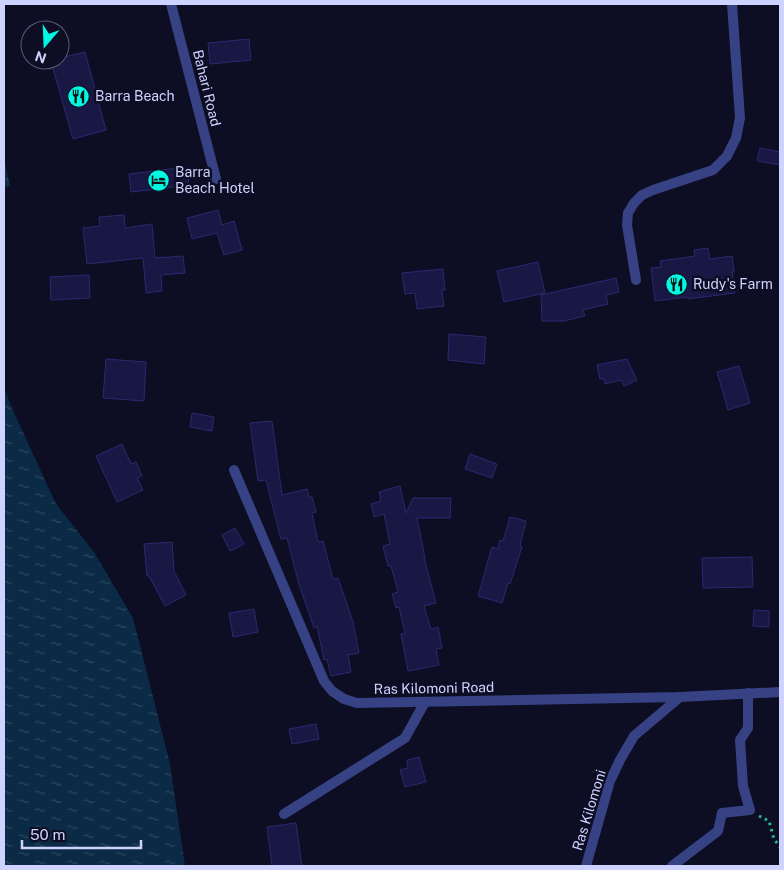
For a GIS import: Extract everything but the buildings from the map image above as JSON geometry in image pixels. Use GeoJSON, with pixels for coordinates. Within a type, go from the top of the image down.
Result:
{"type":"FeatureCollection","features":[{"type":"Feature","properties":{"kind":"street","name":"Bahari Road"},"geometry":{"type":"LineString","coordinates":[[171,4],[216,179]]}},
{"type":"Feature","properties":{"kind":"street"},"geometry":{"type":"LineString","coordinates":[[636,280],[626,225],[628,213],[634,203],[642,195],[653,190],[713,170],[726,156],[736,138],[740,118],[732,4]]}},
{"type":"Feature","properties":{"kind":"street","name":"Ras Kilomoni Road"},"geometry":{"type":"LineString","coordinates":[[234,470],[324,680],[332,691],[344,699],[357,703],[425,702],[680,697],[780,692]]}},
{"type":"Feature","properties":{"kind":"street"},"geometry":{"type":"LineString","coordinates":[[672,866],[718,831],[722,813],[750,810],[743,786],[740,740],[748,728],[748,693]]}},
{"type":"Feature","properties":{"kind":"street","name":"Ras Kilomoni"},"geometry":{"type":"LineString","coordinates":[[586,866],[610,781],[620,760],[634,736],[680,697]]}},
{"type":"Feature","properties":{"kind":"street"},"geometry":{"type":"LineString","coordinates":[[284,814],[404,738],[425,702]]}},
{"type":"Feature","properties":{"kind":"path"},"geometry":{"type":"LineString","coordinates":[[750,810],[769,821],[774,839],[780,847]]}},
{"type":"Feature","properties":{"kind":"water"},"geometry":{"type":"Polygon","coordinates":[[[4,159],[10,186],[4,187],[4,159]]]}},
{"type":"Feature","properties":{"kind":"water"},"geometry":{"type":"Polygon","coordinates":[[[4,387],[56,504],[94,552],[133,618],[170,764],[185,866],[4,866],[4,387]]]}},
{"type":"Feature","properties":{"kind":"place","name":"Barra Beach"},"geometry":{"type":"Point","coordinates":[79,96]}},
{"type":"Feature","properties":{"kind":"place","name":"Barra Beach Hotel"},"geometry":{"type":"Point","coordinates":[159,180]}},
{"type":"Feature","properties":{"kind":"place","name":"Rudy's Farm"},"geometry":{"type":"Point","coordinates":[677,284]}}]}
